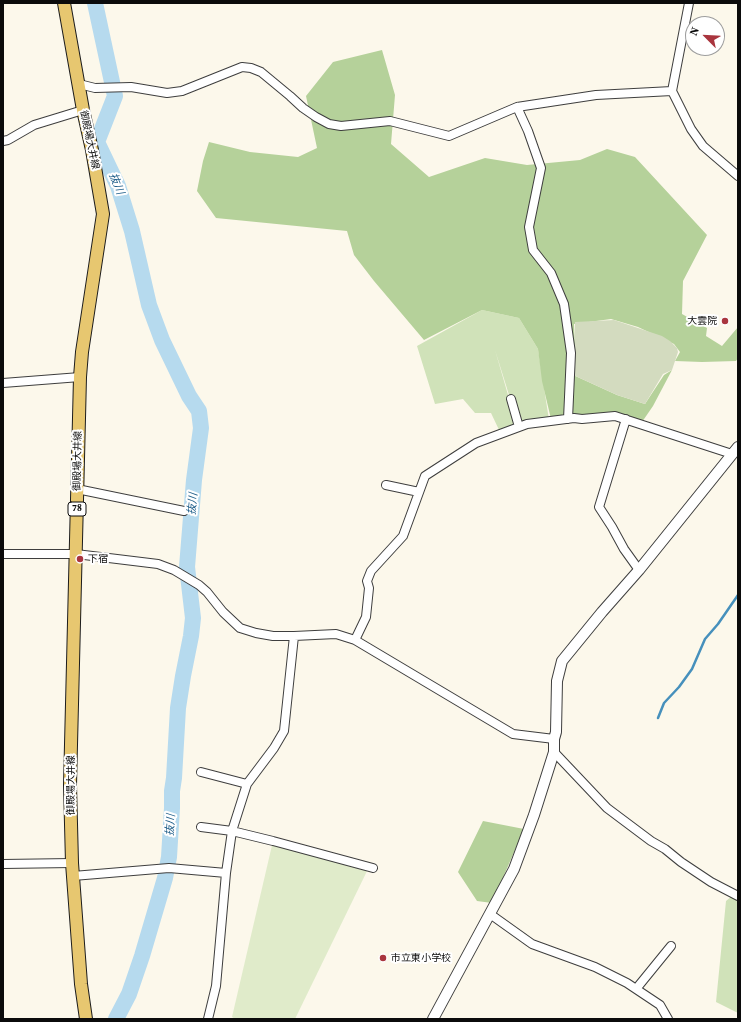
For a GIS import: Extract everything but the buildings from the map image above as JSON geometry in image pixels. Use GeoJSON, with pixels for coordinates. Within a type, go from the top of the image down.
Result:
{"type":"FeatureCollection","features":[{"type":"Feature","properties":{"kind":"main road","name":"御殿場大井線"},"geometry":{"type":"LineString","coordinates":[[64,3],[103,214],[82,352],[80,377],[70,785],[72,863],[81,984],[86,1019]]}},
{"type":"Feature","properties":{"kind":"street"},"geometry":{"type":"LineString","coordinates":[[688,3],[672,91],[691,129],[703,146],[738,176]]}},
{"type":"Feature","properties":{"kind":"street"},"geometry":{"type":"LineString","coordinates":[[78,84],[94,88],[131,87],[167,92],[182,91],[242,67],[251,68],[261,72],[303,108],[329,124],[341,126],[390,121],[449,136],[517,107],[596,95],[672,91]]}},
{"type":"Feature","properties":{"kind":"street"},"geometry":{"type":"LineString","coordinates":[[517,107],[528,131],[541,168],[529,227],[533,250],[551,273],[564,304],[571,353],[568,419]]}},
{"type":"Feature","properties":{"kind":"street"},"geometry":{"type":"LineString","coordinates":[[3,141],[8,140],[34,125],[83,110]]}},
{"type":"Feature","properties":{"kind":"street"},"geometry":{"type":"LineString","coordinates":[[3,383],[80,377]]}},
{"type":"Feature","properties":{"kind":"street"},"geometry":{"type":"LineString","coordinates":[[511,399],[519,427]]}},
{"type":"Feature","properties":{"kind":"street"},"geometry":{"type":"LineString","coordinates":[[355,640],[366,617],[369,588],[367,581],[371,571],[403,536],[425,476],[476,443],[528,424],[568,419],[614,416],[735,450],[639,570],[562,661],[557,681],[554,752],[534,814],[514,869],[433,1019]]}},
{"type":"Feature","properties":{"kind":"street"},"geometry":{"type":"LineString","coordinates":[[626,419],[599,507],[624,549],[639,570]]}},
{"type":"Feature","properties":{"kind":"street"},"geometry":{"type":"LineString","coordinates":[[386,485],[419,492]]}},
{"type":"Feature","properties":{"kind":"street"},"geometry":{"type":"LineString","coordinates":[[77,489],[184,511]]}},
{"type":"Feature","properties":{"kind":"street"},"geometry":{"type":"LineString","coordinates":[[3,554],[76,554],[158,564],[174,570],[199,585],[207,592],[223,612],[240,628],[273,636],[336,634],[355,640],[513,734],[554,740]]}},
{"type":"Feature","properties":{"kind":"street"},"geometry":{"type":"LineString","coordinates":[[210,1019],[216,986],[226,873],[232,831],[247,784],[274,748],[284,731],[294,636]]}},
{"type":"Feature","properties":{"kind":"street"},"geometry":{"type":"LineString","coordinates":[[554,752],[608,808],[651,842],[665,849],[711,882],[738,896]]}},
{"type":"Feature","properties":{"kind":"street"},"geometry":{"type":"LineString","coordinates":[[201,772],[247,784]]}},
{"type":"Feature","properties":{"kind":"street"},"geometry":{"type":"LineString","coordinates":[[201,827],[232,831],[373,868]]}},
{"type":"Feature","properties":{"kind":"street"},"geometry":{"type":"LineString","coordinates":[[3,864],[72,863]]}},
{"type":"Feature","properties":{"kind":"street"},"geometry":{"type":"LineString","coordinates":[[73,876],[174,868],[226,873]]}},
{"type":"Feature","properties":{"kind":"street"},"geometry":{"type":"LineString","coordinates":[[490,914],[532,944],[595,968],[636,989],[660,1005],[668,1019]]}},
{"type":"Feature","properties":{"kind":"street"},"geometry":{"type":"LineString","coordinates":[[636,989],[671,946]]}},
{"type":"Feature","properties":{"kind":"green space"},"geometry":{"type":"Polygon","coordinates":[[[382,50],[395,95],[391,144],[429,177],[485,158],[527,165],[580,160],[607,149],[635,157],[707,235],[683,281],[682,314],[707,328],[706,336],[722,346],[738,327],[738,358],[736,361],[675,361],[680,352],[674,344],[638,327],[611,319],[574,324],[575,347],[571,374],[617,395],[645,404],[664,375],[672,370],[653,406],[642,422],[626,420],[551,419],[542,381],[538,349],[519,318],[482,310],[424,340],[354,255],[347,231],[216,218],[197,191],[203,161],[209,142],[250,152],[298,157],[317,148],[306,96],[333,62],[382,50]]]}},
{"type":"Feature","properties":{"kind":"green space"},"geometry":{"type":"Polygon","coordinates":[[[482,310],[519,318],[538,349],[549,420],[519,427],[495,350],[517,426],[500,432],[491,413],[475,413],[463,399],[435,404],[417,346],[482,310]]]}},
{"type":"Feature","properties":{"kind":"green space"},"geometry":{"type":"Polygon","coordinates":[[[614,320],[662,336],[677,348],[678,352],[672,370],[663,374],[645,404],[617,395],[571,374],[575,346],[575,322],[614,320]]]}},
{"type":"Feature","properties":{"kind":"green space"},"geometry":{"type":"Polygon","coordinates":[[[483,821],[524,829],[492,903],[477,901],[458,872],[483,821]]]}},
{"type":"Feature","properties":{"kind":"green space"},"geometry":{"type":"Polygon","coordinates":[[[273,841],[369,867],[295,1019],[235,1019],[232,1017],[273,841]]]}},
{"type":"Feature","properties":{"kind":"green space"},"geometry":{"type":"Polygon","coordinates":[[[732,896],[738,901],[738,1013],[716,1002],[726,901],[732,896]]]}},
{"type":"Feature","properties":{"kind":"waterway","name":"抜川"},"geometry":{"type":"LineString","coordinates":[[95,3],[115,96],[97,142],[118,186],[132,231],[149,305],[162,340],[189,396],[199,411],[201,428],[194,480],[187,567],[193,618],[178,708],[169,857],[165,878],[142,956],[129,994],[116,1019]]}},
{"type":"Feature","properties":{"kind":"waterway"},"geometry":{"type":"LineString","coordinates":[[658,718],[664,703],[679,687],[692,669],[705,639],[718,624],[738,595]]}},
{"type":"Feature","properties":{"kind":"place","name":"大雲院"},"geometry":{"type":"Point","coordinates":[725,321]}},
{"type":"Feature","properties":{"kind":"place","name":"下宿"},"geometry":{"type":"Point","coordinates":[80,559]}},
{"type":"Feature","properties":{"kind":"place","name":"市立東小学校"},"geometry":{"type":"Point","coordinates":[383,958]}}]}
